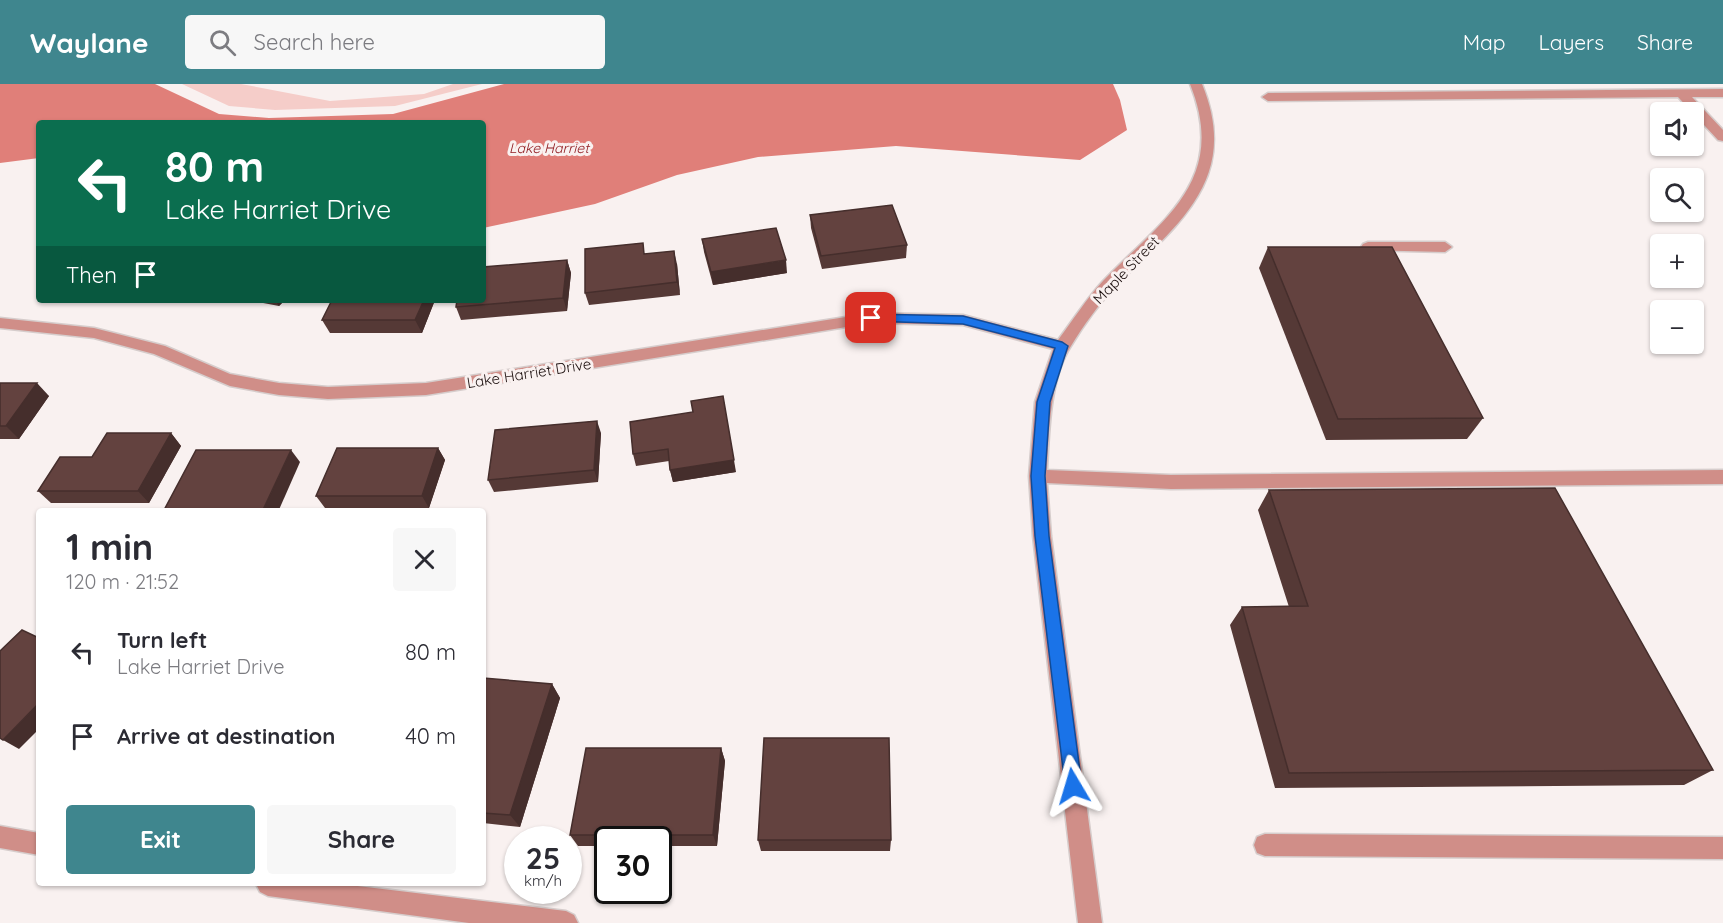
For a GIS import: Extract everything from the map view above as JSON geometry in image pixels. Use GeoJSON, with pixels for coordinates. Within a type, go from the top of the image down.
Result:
{"type":"FeatureCollection","features":[{"type":"Feature","properties":{"kind":"street","name":"Maple Street"},"geometry":{"type":"LineString","coordinates":[[1090,923],[1044,548],[1038,476],[1043,402],[1062,346],[1107,286],[1172,223],[1195,192],[1208,144],[1207,111],[1196,84]]}},
{"type":"Feature","properties":{"kind":"street"},"geometry":{"type":"LineString","coordinates":[[1681,93],[1723,137]]}},
{"type":"Feature","properties":{"kind":"street"},"geometry":{"type":"LineString","coordinates":[[1268,97],[1723,93]]}},
{"type":"Feature","properties":{"kind":"street"},"geometry":{"type":"LineString","coordinates":[[1355,247],[1445,247]]}},
{"type":"Feature","properties":{"kind":"street","name":"Lake Harriet Drive"},"geometry":{"type":"LineString","coordinates":[[0,323],[44,325],[150,347],[228,380],[285,391],[355,396],[426,389],[871,318],[963,320],[1062,346]]}},
{"type":"Feature","properties":{"kind":"street"},"geometry":{"type":"LineString","coordinates":[[1038,476],[1171,482],[1723,477]]}},
{"type":"Feature","properties":{"kind":"street"},"geometry":{"type":"LineString","coordinates":[[0,837],[36,843]]}},
{"type":"Feature","properties":{"kind":"street"},"geometry":{"type":"LineString","coordinates":[[1265,845],[1723,848]]}},
{"type":"Feature","properties":{"kind":"street"},"geometry":{"type":"LineString","coordinates":[[280,886],[566,923]]}},
{"type":"Feature","properties":{"kind":"shaded area"},"geometry":{"type":"Polygon","coordinates":[[[182,84],[241,84],[330,101],[424,94],[453,84],[482,84],[395,106],[275,110],[229,106],[182,84]]]}},
{"type":"Feature","properties":{"kind":"water","name":"Lake Harriet"},"geometry":{"type":"Polygon","coordinates":[[[0,84],[155,84],[219,114],[269,118],[393,114],[504,84],[1113,84],[1120,100],[1127,130],[1080,160],[896,146],[758,157],[677,175],[595,204],[486,227],[486,120],[36,120],[36,158],[0,163],[0,84]]]}},
{"type":"Feature","properties":{"kind":"building"},"geometry":{"type":"Polygon","coordinates":[[[892,205],[907,245],[821,256],[810,215],[892,205]]]}},
{"type":"Feature","properties":{"kind":"building"},"geometry":{"type":"Polygon","coordinates":[[[776,228],[786,260],[711,272],[702,239],[776,228]]]}},
{"type":"Feature","properties":{"kind":"building"},"geometry":{"type":"Polygon","coordinates":[[[643,243],[644,254],[674,251],[677,282],[585,293],[585,249],[643,243]]]}},
{"type":"Feature","properties":{"kind":"building"},"geometry":{"type":"Polygon","coordinates":[[[1268,247],[1392,247],[1483,418],[1338,419],[1268,247]]]}},
{"type":"Feature","properties":{"kind":"building"},"geometry":{"type":"Polygon","coordinates":[[[567,260],[563,298],[456,307],[457,303],[486,303],[486,267],[567,260]]]}},
{"type":"Feature","properties":{"kind":"building"},"geometry":{"type":"Polygon","coordinates":[[[330,303],[423,303],[415,320],[322,320],[330,303]]]}},
{"type":"Feature","properties":{"kind":"building"},"geometry":{"type":"Polygon","coordinates":[[[0,383],[37,383],[6,426],[0,426],[0,383]]]}},
{"type":"Feature","properties":{"kind":"building"},"geometry":{"type":"Polygon","coordinates":[[[723,396],[734,460],[670,470],[668,449],[633,454],[630,422],[693,412],[691,401],[723,396]]]}},
{"type":"Feature","properties":{"kind":"building"},"geometry":{"type":"Polygon","coordinates":[[[597,421],[594,470],[488,480],[495,430],[597,421]]]}},
{"type":"Feature","properties":{"kind":"building"},"geometry":{"type":"Polygon","coordinates":[[[107,433],[171,433],[138,491],[38,491],[60,457],[92,457],[107,433]]]}},
{"type":"Feature","properties":{"kind":"building"},"geometry":{"type":"Polygon","coordinates":[[[337,448],[438,448],[422,496],[316,496],[337,448]]]}},
{"type":"Feature","properties":{"kind":"building"},"geometry":{"type":"Polygon","coordinates":[[[196,450],[291,450],[264,508],[165,508],[196,450]]]}},
{"type":"Feature","properties":{"kind":"building"},"geometry":{"type":"Polygon","coordinates":[[[1555,488],[1713,770],[1289,773],[1242,607],[1308,606],[1269,490],[1555,488]]]}},
{"type":"Feature","properties":{"kind":"building"},"geometry":{"type":"Polygon","coordinates":[[[22,630],[36,637],[36,706],[3,740],[0,738],[0,651],[22,630]]]}},
{"type":"Feature","properties":{"kind":"building"},"geometry":{"type":"Polygon","coordinates":[[[486,678],[552,684],[510,815],[486,813],[486,678]]]}},
{"type":"Feature","properties":{"kind":"building"},"geometry":{"type":"Polygon","coordinates":[[[764,738],[889,738],[891,840],[758,840],[764,738]]]}},
{"type":"Feature","properties":{"kind":"building"},"geometry":{"type":"Polygon","coordinates":[[[586,748],[721,748],[713,835],[672,835],[672,826],[594,826],[594,835],[582,835],[582,826],[572,826],[586,748]]]}},
{"type":"Feature","properties":{"kind":"route"},"geometry":{"type":"LineString","coordinates":[[871,318],[912,317],[963,320],[1062,346],[1043,402],[1038,476],[1042,536],[1073,786]]}}]}
